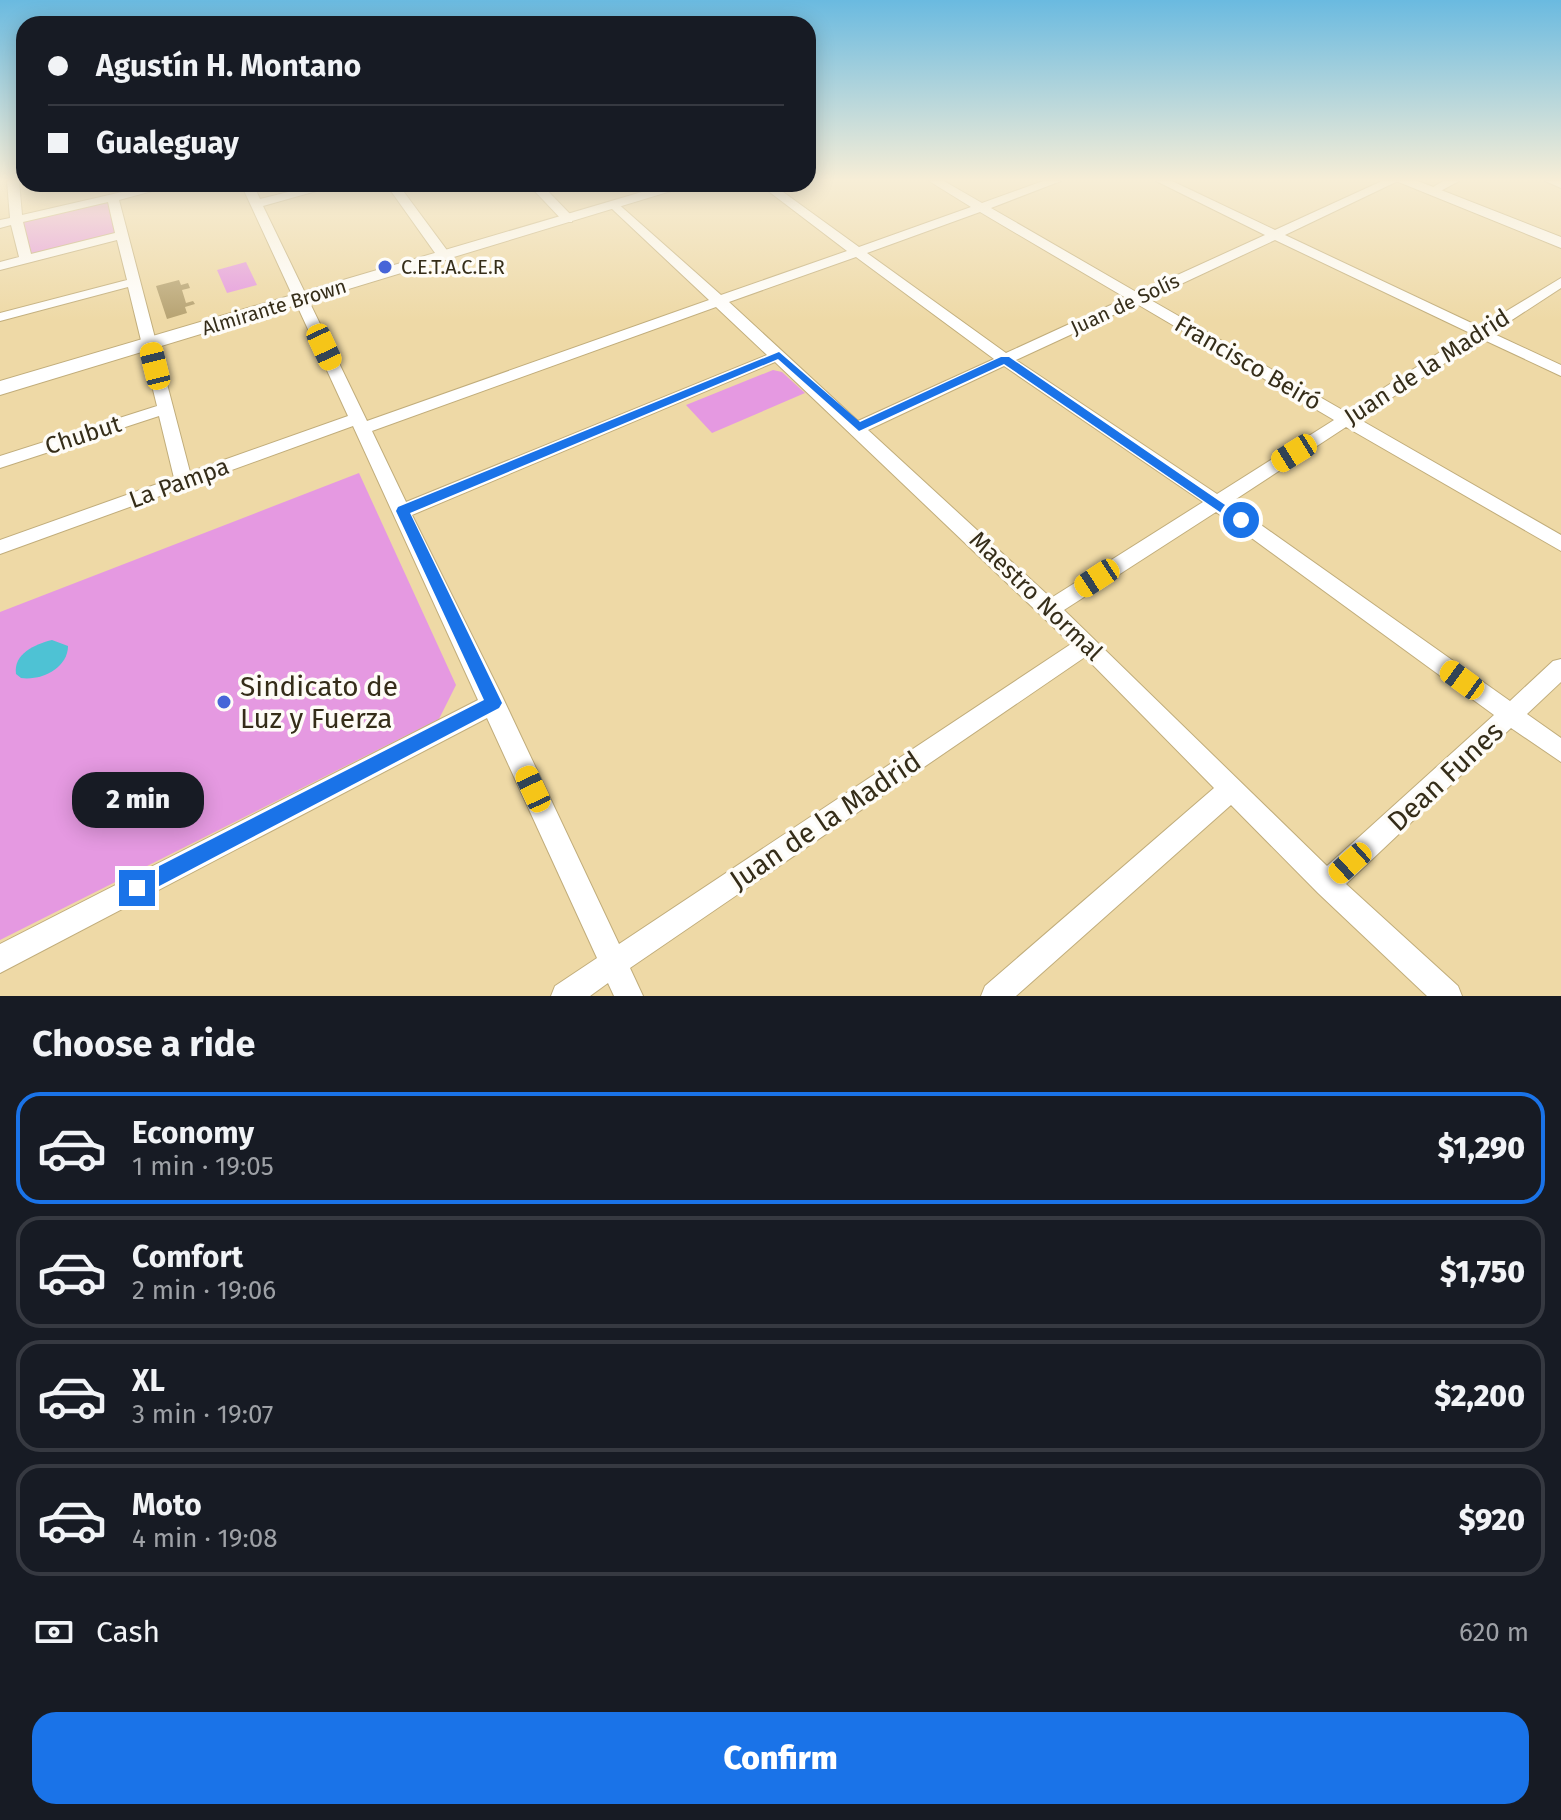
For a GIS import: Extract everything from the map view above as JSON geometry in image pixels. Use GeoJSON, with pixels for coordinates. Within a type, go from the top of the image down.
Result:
{"type":"FeatureCollection","features":[{"type":"Feature","properties":{"kind":"main road","name":"Almirante Brown"},"geometry":{"type":"LineString","coordinates":[[0,388],[541,227]]}},
{"type":"Feature","properties":{"kind":"main road"},"geometry":{"type":"LineString","coordinates":[[1521,227],[1561,243]]}},
{"type":"Feature","properties":{"kind":"street"},"geometry":{"type":"LineString","coordinates":[[18,227],[26,259]]}},
{"type":"Feature","properties":{"kind":"street"},"geometry":{"type":"LineString","coordinates":[[122,227],[184,482]]}},
{"type":"Feature","properties":{"kind":"street"},"geometry":{"type":"LineString","coordinates":[[268,227],[494,703],[629,996]]}},
{"type":"Feature","properties":{"kind":"street"},"geometry":{"type":"LineString","coordinates":[[424,227],[445,257]]}},
{"type":"Feature","properties":{"kind":"street","name":"Maestro Normal"},"geometry":{"type":"LineString","coordinates":[[639,227],[859,427],[1050,609],[1327,884],[1448,996]]}},
{"type":"Feature","properties":{"kind":"street"},"geometry":{"type":"LineString","coordinates":[[825,227],[1005,360],[1216,502],[1561,751]]}},
{"type":"Feature","properties":{"kind":"street","name":"La Pampa"},"geometry":{"type":"LineString","coordinates":[[0,547],[924,227]]}},
{"type":"Feature","properties":{"kind":"street","name":"Francisco Beiró"},"geometry":{"type":"LineString","coordinates":[[1014,227],[1561,544]]}},
{"type":"Feature","properties":{"kind":"street"},"geometry":{"type":"LineString","coordinates":[[1259,227],[1561,371]]}},
{"type":"Feature","properties":{"kind":"street","name":"Juan de Solís"},"geometry":{"type":"LineString","coordinates":[[859,427],[1291,227]]}},
{"type":"Feature","properties":{"kind":"street"},"geometry":{"type":"LineString","coordinates":[[0,266],[122,235]]}},
{"type":"Feature","properties":{"kind":"street"},"geometry":{"type":"LineString","coordinates":[[0,317],[133,282]]}},
{"type":"Feature","properties":{"kind":"street","name":"Juan de la Madrid"},"geometry":{"type":"LineString","coordinates":[[1050,609],[1561,282]]}},
{"type":"Feature","properties":{"kind":"street"},"geometry":{"type":"LineString","coordinates":[[403,511],[779,355]]}},
{"type":"Feature","properties":{"kind":"street","name":"Chubut"},"geometry":{"type":"LineString","coordinates":[[0,462],[165,409]]}},
{"type":"Feature","properties":{"kind":"street","name":"Juan de la Madrid"},"geometry":{"type":"LineString","coordinates":[[565,996],[1086,645]]}},
{"type":"Feature","properties":{"kind":"street","name":"Dean Funes"},"geometry":{"type":"LineString","coordinates":[[1327,884],[1561,668]]}},
{"type":"Feature","properties":{"kind":"street"},"geometry":{"type":"LineString","coordinates":[[0,959],[494,703]]}},
{"type":"Feature","properties":{"kind":"street"},"geometry":{"type":"LineString","coordinates":[[995,996],[1232,788]]}},
{"type":"Feature","properties":{"kind":"shaded area"},"geometry":{"type":"Polygon","coordinates":[[[18,227],[120,227],[122,235],[26,259],[18,227]]]}},
{"type":"Feature","properties":{"kind":"shaded area"},"geometry":{"type":"Polygon","coordinates":[[[246,262],[257,285],[227,293],[217,270],[246,262]]]}},
{"type":"Feature","properties":{"kind":"shaded area"},"geometry":{"type":"Polygon","coordinates":[[[773,370],[782,372],[805,393],[712,433],[686,405],[773,370]]]}},
{"type":"Feature","properties":{"kind":"shaded area","name":"Sindicato de Luz y Fuerza"},"geometry":{"type":"Polygon","coordinates":[[[359,473],[456,685],[439,719],[0,940],[0,612],[359,473]]]}},
{"type":"Feature","properties":{"kind":"water"},"geometry":{"type":"Polygon","coordinates":[[[52,640],[68,646],[67,654],[58,667],[37,677],[21,678],[16,674],[22,656],[32,647],[52,640]]]}},
{"type":"Feature","properties":{"kind":"building"},"geometry":{"type":"Polygon","coordinates":[[[179,280],[181,285],[188,283],[190,288],[182,290],[186,303],[193,301],[195,304],[185,307],[187,313],[167,319],[156,286],[179,280]]]}},
{"type":"Feature","properties":{"kind":"place","name":"C.E.T.A.C.E.R"},"geometry":{"type":"Point","coordinates":[385,267]}},
{"type":"Feature","properties":{"kind":"place","name":"Sindicato de Luz y Fuerza"},"geometry":{"type":"Point","coordinates":[224,702]}},
{"type":"Feature","properties":{"kind":"route"},"geometry":{"type":"LineString","coordinates":[[137,888],[494,703],[403,511],[779,355],[859,427],[1005,360],[1241,520]]}}]}
